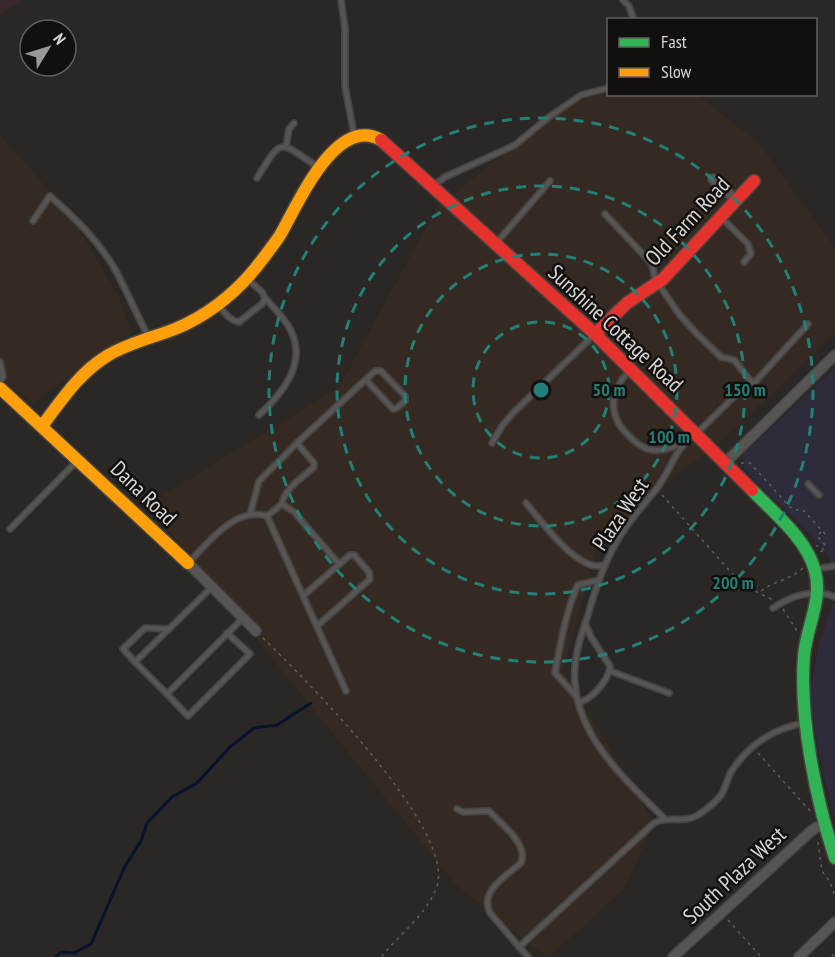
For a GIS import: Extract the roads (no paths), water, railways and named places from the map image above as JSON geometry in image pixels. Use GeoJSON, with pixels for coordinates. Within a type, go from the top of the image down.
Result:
{"type":"FeatureCollection","features":[{"type":"Feature","properties":{"kind":"street","name":"Sunshine Cottage Road"},"geometry":{"type":"LineString","coordinates":[[354,136],[367,135],[379,138],[496,243],[595,334],[696,433],[729,459],[799,539],[814,564],[818,594],[804,654],[803,688],[806,723],[825,827],[835,858]]}},
{"type":"Feature","properties":{"kind":"street"},"geometry":{"type":"LineString","coordinates":[[42,426],[69,390],[92,366],[108,355],[176,328],[218,304],[246,279],[263,260],[320,169],[335,151],[354,136]]}},
{"type":"Feature","properties":{"kind":"street"},"geometry":{"type":"LineString","coordinates":[[714,179],[736,200]]}},
{"type":"Feature","properties":{"kind":"street","name":"Old Farm Road"},"geometry":{"type":"LineString","coordinates":[[595,334],[627,303],[658,282],[754,181]]}},
{"type":"Feature","properties":{"kind":"street"},"geometry":{"type":"LineString","coordinates":[[729,459],[835,356]]}},
{"type":"Feature","properties":{"kind":"street","name":"Dana Road"},"geometry":{"type":"LineString","coordinates":[[0,388],[79,459],[256,631]]}},
{"type":"Feature","properties":{"kind":"street","name":"South Plaza West"},"geometry":{"type":"LineString","coordinates":[[673,957],[810,832],[825,827]]}},
{"type":"Feature","properties":{"kind":"street"},"geometry":{"type":"LineString","coordinates":[[799,957],[835,922]]}},
{"type":"Feature","properties":{"kind":"lane"},"geometry":{"type":"LineString","coordinates":[[341,0],[345,28],[345,86],[354,136]]}},
{"type":"Feature","properties":{"kind":"lane"},"geometry":{"type":"LineString","coordinates":[[623,0],[629,6],[633,18]]}},
{"type":"Feature","properties":{"kind":"lane"},"geometry":{"type":"LineString","coordinates":[[433,186],[445,177],[515,146],[549,117],[581,95],[607,88]]}},
{"type":"Feature","properties":{"kind":"lane"},"geometry":{"type":"LineString","coordinates":[[286,147],[289,129],[294,123]]}},
{"type":"Feature","properties":{"kind":"lane"},"geometry":{"type":"LineString","coordinates":[[256,178],[279,146],[286,147],[320,169]]}},
{"type":"Feature","properties":{"kind":"lane"},"geometry":{"type":"LineString","coordinates":[[496,243],[550,181]]}},
{"type":"Feature","properties":{"kind":"lane"},"geometry":{"type":"LineString","coordinates":[[33,221],[50,196],[71,215],[100,247],[117,272],[149,338]]}},
{"type":"Feature","properties":{"kind":"lane"},"geometry":{"type":"LineString","coordinates":[[605,214],[652,264],[654,276],[679,314],[721,357],[734,360],[753,384]]}},
{"type":"Feature","properties":{"kind":"lane"},"geometry":{"type":"LineString","coordinates":[[721,217],[748,244],[751,254],[744,261]]}},
{"type":"Feature","properties":{"kind":"lane"},"geometry":{"type":"LineString","coordinates":[[246,279],[262,292],[290,328],[296,355],[285,388],[259,415]]}},
{"type":"Feature","properties":{"kind":"lane"},"geometry":{"type":"LineString","coordinates":[[218,304],[228,317],[239,322],[262,304],[265,298]]}},
{"type":"Feature","properties":{"kind":"lane","name":"Plaza West"},"geometry":{"type":"LineString","coordinates":[[664,819],[606,758],[577,700],[576,658],[585,623],[599,580],[617,540],[657,489],[682,444],[740,391],[753,384],[808,324]]}},
{"type":"Feature","properties":{"kind":"lane"},"geometry":{"type":"LineString","coordinates":[[492,443],[513,413],[595,334]]}},
{"type":"Feature","properties":{"kind":"lane"},"geometry":{"type":"LineString","coordinates":[[0,362],[3,376],[0,382]]}},
{"type":"Feature","properties":{"kind":"lane"},"geometry":{"type":"LineString","coordinates":[[631,369],[618,386],[613,401],[613,410],[619,426],[635,444],[644,449],[662,450],[682,444]]}},
{"type":"Feature","properties":{"kind":"lane"},"geometry":{"type":"LineString","coordinates":[[250,515],[259,481],[297,443],[366,380],[375,372],[381,371],[405,396],[405,401],[393,409],[366,380]]}},
{"type":"Feature","properties":{"kind":"lane"},"geometry":{"type":"LineString","coordinates":[[267,516],[282,504],[289,490],[314,467],[314,463],[297,443]]}},
{"type":"Feature","properties":{"kind":"lane"},"geometry":{"type":"LineString","coordinates":[[10,529],[79,459]]}},
{"type":"Feature","properties":{"kind":"lane"},"geometry":{"type":"LineString","coordinates":[[808,484],[819,495]]}},
{"type":"Feature","properties":{"kind":"lane"},"geometry":{"type":"LineString","coordinates":[[526,503],[564,546],[581,560],[593,566],[605,565]]}},
{"type":"Feature","properties":{"kind":"lane"},"geometry":{"type":"LineString","coordinates":[[282,504],[294,512],[339,564]]}},
{"type":"Feature","properties":{"kind":"lane"},"geometry":{"type":"LineString","coordinates":[[188,563],[221,530],[250,515],[267,516],[346,691]]}},
{"type":"Feature","properties":{"kind":"lane"},"geometry":{"type":"LineString","coordinates":[[304,595],[350,555],[354,555],[369,572],[370,579],[317,626]]}},
{"type":"Feature","properties":{"kind":"lane"},"geometry":{"type":"LineString","coordinates":[[814,564],[826,569],[835,566]]}},
{"type":"Feature","properties":{"kind":"lane"},"geometry":{"type":"LineString","coordinates":[[585,623],[591,638],[610,666],[610,671],[587,700],[577,700],[555,673],[559,648],[578,585],[599,580]]}},
{"type":"Feature","properties":{"kind":"lane"},"geometry":{"type":"LineString","coordinates":[[135,662],[212,587]]}},
{"type":"Feature","properties":{"kind":"lane"},"geometry":{"type":"LineString","coordinates":[[773,608],[795,596],[818,594],[835,597]]}},
{"type":"Feature","properties":{"kind":"lane"},"geometry":{"type":"LineString","coordinates":[[167,694],[243,618]]}},
{"type":"Feature","properties":{"kind":"lane"},"geometry":{"type":"LineString","coordinates":[[169,629],[145,628],[123,649],[188,716],[250,654],[227,633]]}},
{"type":"Feature","properties":{"kind":"lane"},"geometry":{"type":"LineString","coordinates":[[610,671],[669,693]]}},
{"type":"Feature","properties":{"kind":"lane"},"geometry":{"type":"LineString","coordinates":[[519,947],[654,823],[664,819],[688,819],[699,814],[721,795],[730,773],[753,747],[777,731],[806,723]]}},
{"type":"Feature","properties":{"kind":"lane"},"geometry":{"type":"LineString","coordinates":[[457,809],[463,812],[489,811],[520,844],[523,851],[521,862],[492,889],[487,900],[489,913],[528,957]]}},
{"type":"Feature","properties":{"kind":"waterway"},"geometry":{"type":"LineString","coordinates":[[56,957],[61,952],[74,953],[91,944],[125,866],[141,841],[147,823],[172,797],[197,783],[230,747],[254,728],[277,725],[311,703]]}}]}
